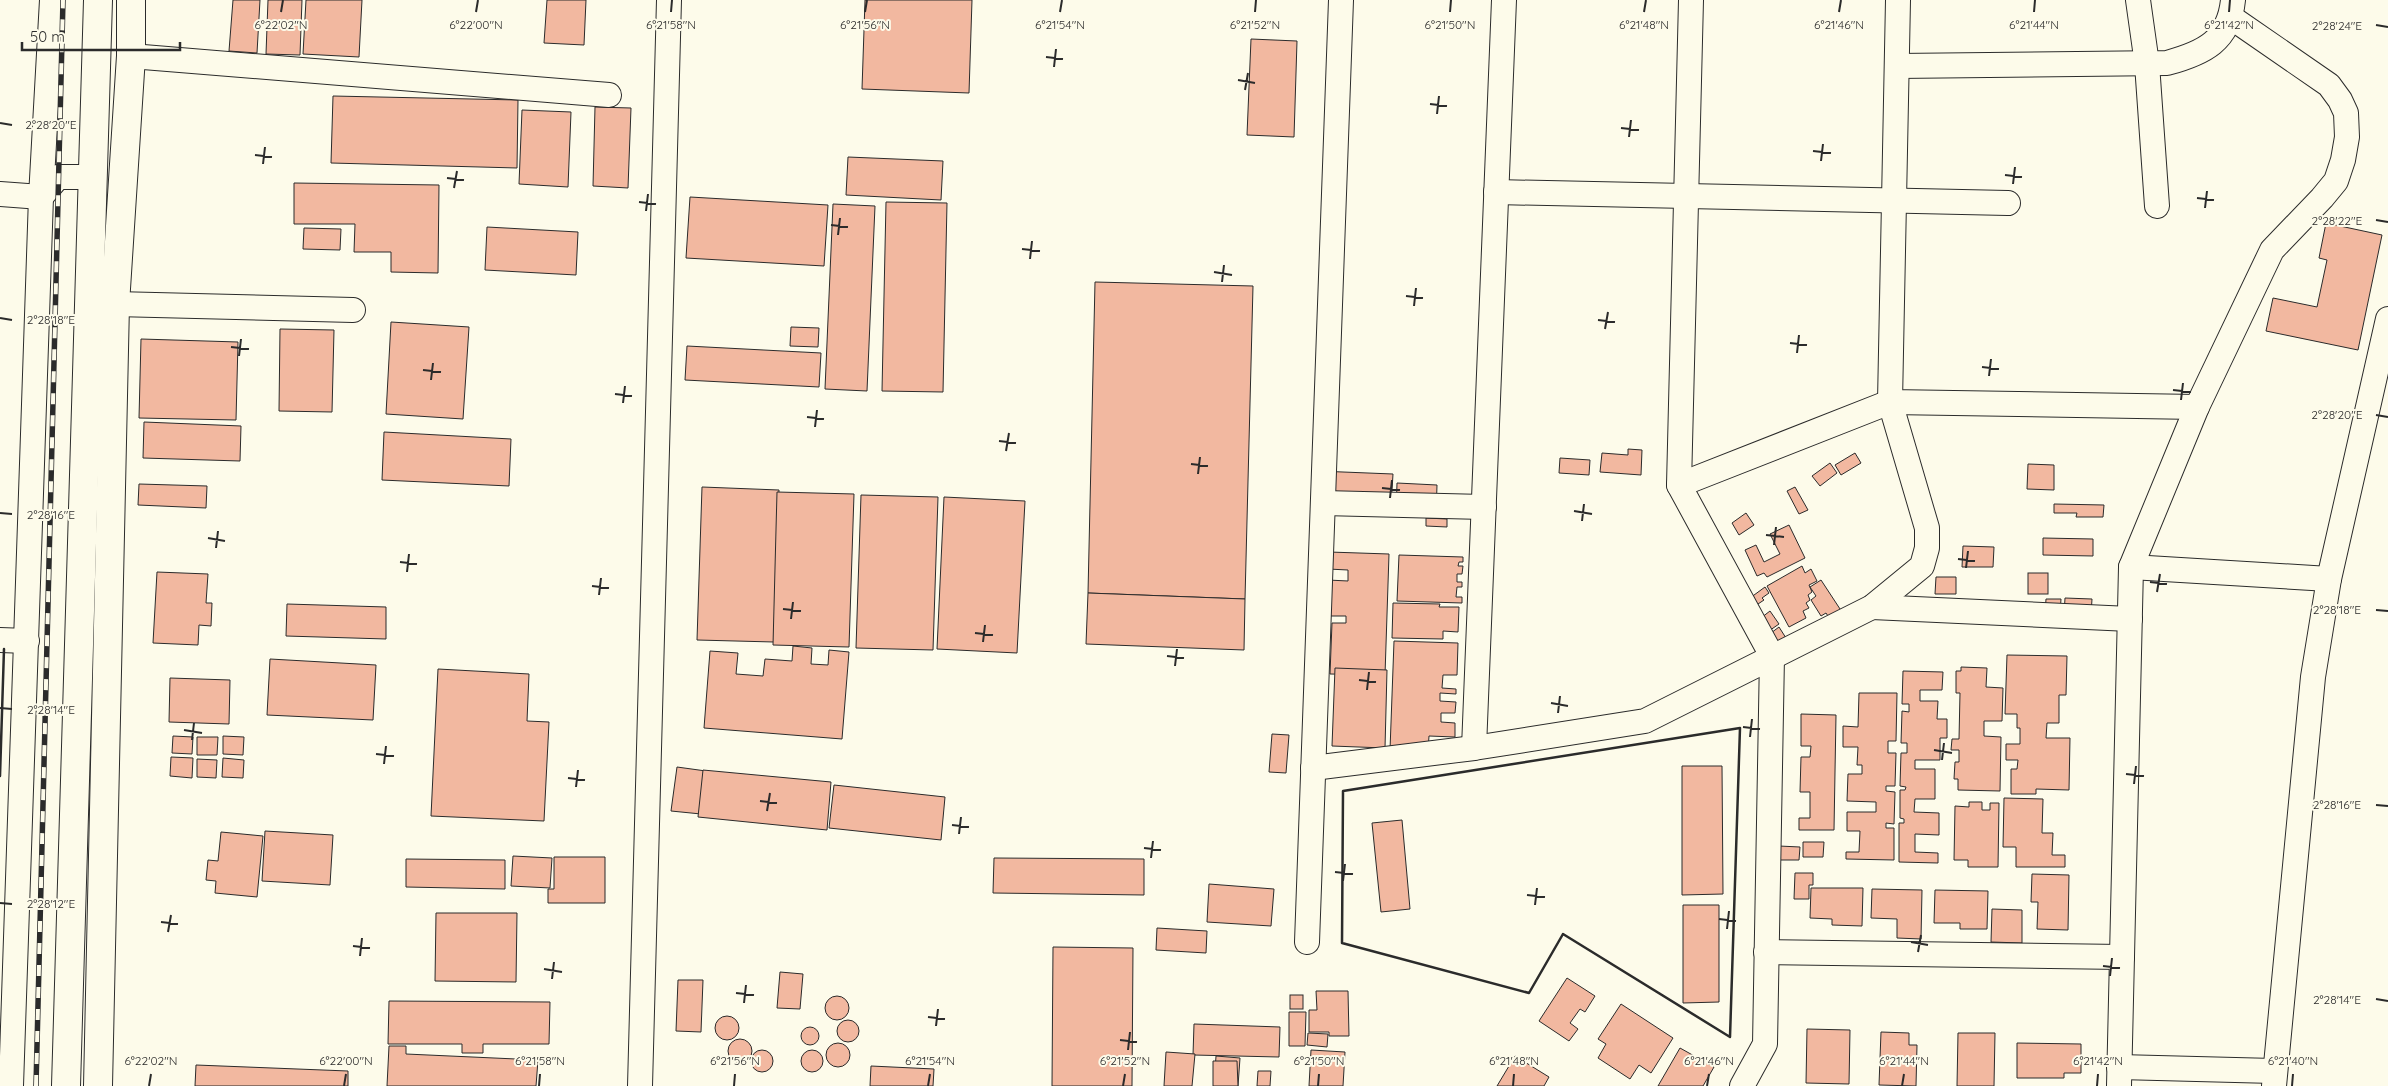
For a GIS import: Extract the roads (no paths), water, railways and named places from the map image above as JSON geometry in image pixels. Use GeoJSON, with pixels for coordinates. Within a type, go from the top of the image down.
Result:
{"type":"FeatureCollection","features":[{"type":"Feature","properties":{"kind":"highway"},"geometry":{"type":"LineString","coordinates":[[66,1086],[98,0]]}},
{"type":"Feature","properties":{"kind":"highway"},"geometry":{"type":"LineString","coordinates":[[98,1086],[115,304],[131,56],[131,0]]}},
{"type":"Feature","properties":{"kind":"street"},"geometry":{"type":"LineString","coordinates":[[11,1086],[41,197],[52,0]]}},
{"type":"Feature","properties":{"kind":"street"},"geometry":{"type":"LineString","coordinates":[[640,1086],[669,0]]}},
{"type":"Feature","properties":{"kind":"street"},"geometry":{"type":"LineString","coordinates":[[1308,942],[1341,0]]}},
{"type":"Feature","properties":{"kind":"street"},"geometry":{"type":"LineString","coordinates":[[1474,748],[1504,0]]}},
{"type":"Feature","properties":{"kind":"street"},"geometry":{"type":"LineString","coordinates":[[1691,0],[1679,485],[1772,656],[1765,1044],[1742,1086]]}},
{"type":"Feature","properties":{"kind":"street"},"geometry":{"type":"LineString","coordinates":[[1314,768],[1474,748],[1645,721],[1872,607],[1922,566],[1927,548],[1927,528],[1890,402],[1898,0]]}},
{"type":"Feature","properties":{"kind":"street"},"geometry":{"type":"LineString","coordinates":[[2138,0],[2147,64],[2157,206]]}},
{"type":"Feature","properties":{"kind":"street"},"geometry":{"type":"LineString","coordinates":[[1897,66],[2167,63],[2193,56],[2218,40],[2233,9],[2329,85],[2340,100],[2346,113],[2347,137],[2343,160],[2336,180],[2322,198],[2272,250],[2197,407],[2131,567],[2119,1076],[2274,1078],[2313,677],[2328,579],[2388,319]]}},
{"type":"Feature","properties":{"kind":"street"},"geometry":{"type":"LineString","coordinates":[[131,56],[609,95]]}},
{"type":"Feature","properties":{"kind":"street"},"geometry":{"type":"LineString","coordinates":[[41,197],[58,177],[93,177]]}},
{"type":"Feature","properties":{"kind":"street"},"geometry":{"type":"LineString","coordinates":[[1496,192],[2008,203]]}},
{"type":"Feature","properties":{"kind":"street"},"geometry":{"type":"LineString","coordinates":[[0,194],[41,197]]}},
{"type":"Feature","properties":{"kind":"street"},"geometry":{"type":"LineString","coordinates":[[115,304],[353,310]]}},
{"type":"Feature","properties":{"kind":"street"},"geometry":{"type":"LineString","coordinates":[[1679,485],[1890,402],[2197,407]]}},
{"type":"Feature","properties":{"kind":"street"},"geometry":{"type":"LineString","coordinates":[[1323,503],[1484,507]]}},
{"type":"Feature","properties":{"kind":"street"},"geometry":{"type":"LineString","coordinates":[[2131,567],[2328,579]]}},
{"type":"Feature","properties":{"kind":"street"},"geometry":{"type":"LineString","coordinates":[[1872,607],[2130,619]]}},
{"type":"Feature","properties":{"kind":"street"},"geometry":{"type":"LineString","coordinates":[[0,640],[27,642]]}},
{"type":"Feature","properties":{"kind":"street"},"geometry":{"type":"LineString","coordinates":[[1766,952],[2122,957]]}},
{"type":"Feature","properties":{"kind":"railway"},"geometry":{"type":"LineString","coordinates":[[36,1086],[63,0]]}}]}
